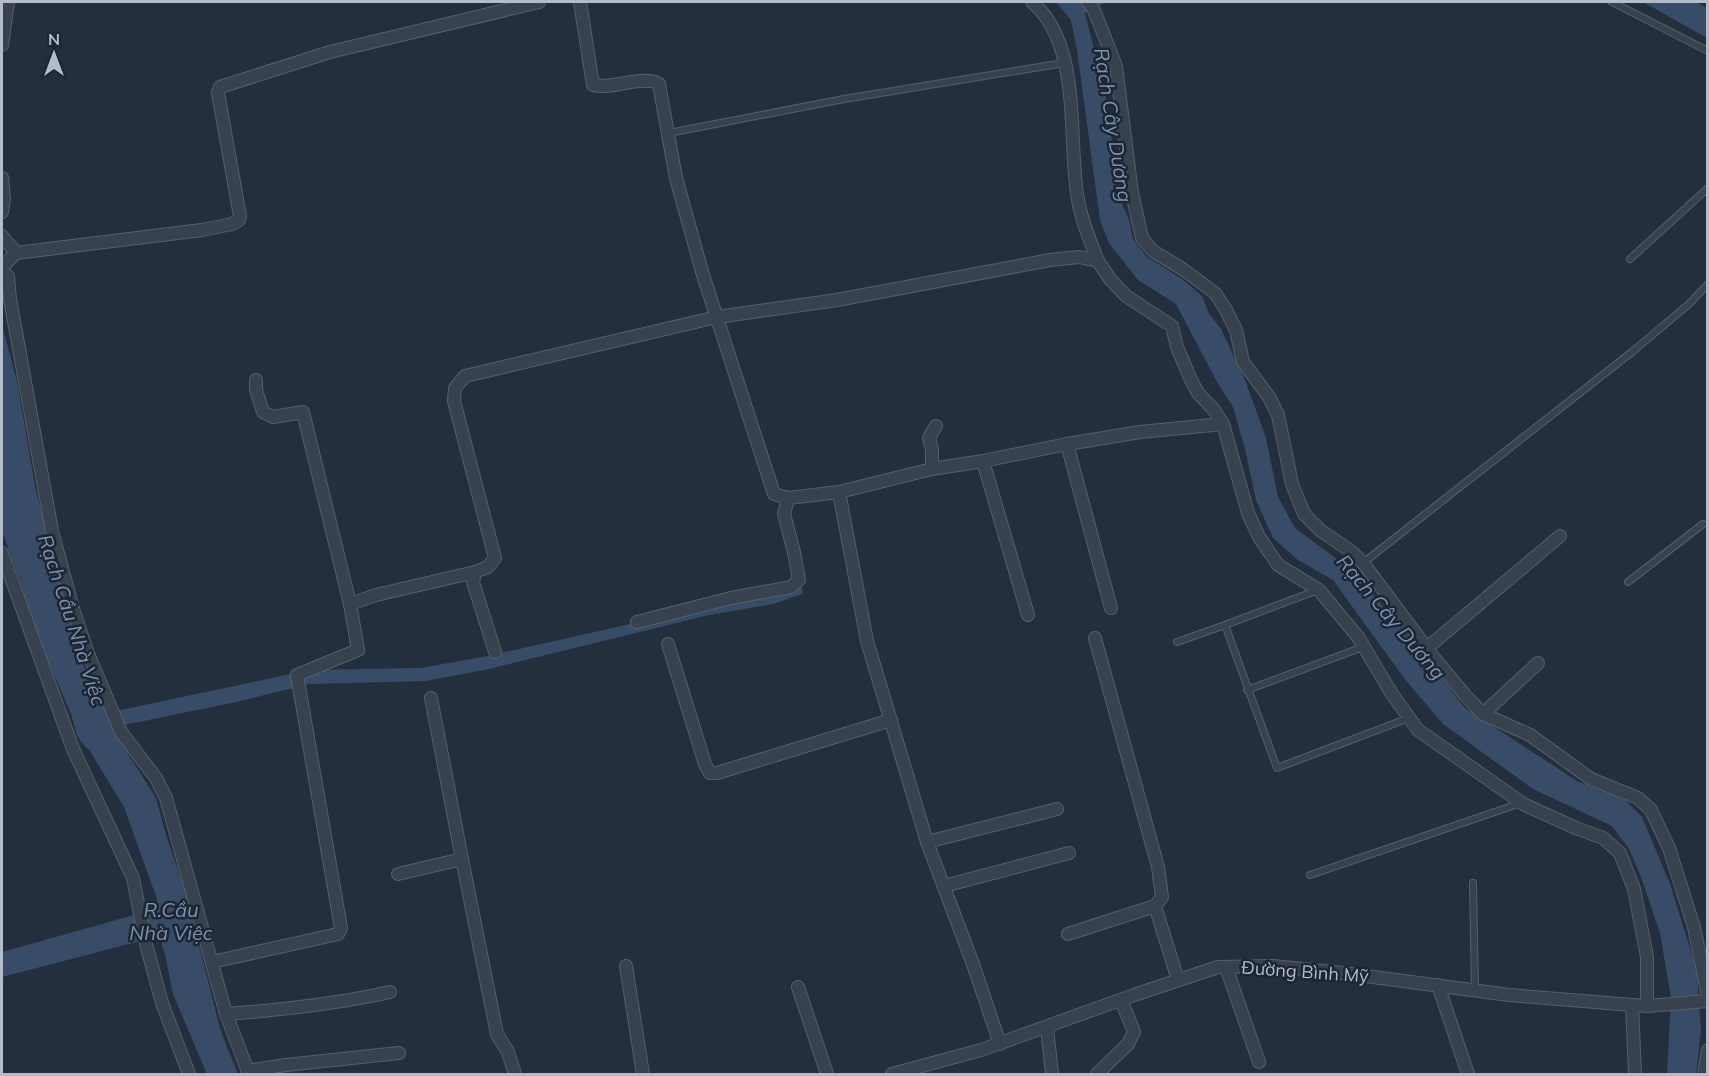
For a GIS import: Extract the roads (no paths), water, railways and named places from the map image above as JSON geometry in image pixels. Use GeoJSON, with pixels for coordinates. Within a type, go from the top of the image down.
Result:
{"type":"FeatureCollection","features":[{"type":"Feature","properties":{"kind":"street"},"geometry":{"type":"LineString","coordinates":[[2,45],[8,2]]}},
{"type":"Feature","properties":{"kind":"street"},"geometry":{"type":"LineString","coordinates":[[2,267],[16,253],[202,230],[232,224],[239,220],[218,93],[220,87],[330,52],[539,2]]}},
{"type":"Feature","properties":{"kind":"street"},"geometry":{"type":"LineString","coordinates":[[580,2],[593,85],[606,86],[656,81],[659,84],[676,178],[717,317],[774,494],[788,498],[839,492],[932,469],[1067,444],[1140,432],[1223,424]]}},
{"type":"Feature","properties":{"kind":"street"},"geometry":{"type":"LineString","coordinates":[[1032,2],[1040,9],[1056,32],[1069,81],[1077,198],[1088,238],[1098,261],[1110,279],[1126,296],[1172,326],[1178,347],[1198,393],[1215,410],[1223,424],[1248,513],[1259,537],[1278,565],[1319,590],[1364,646],[1392,694],[1418,730],[1521,803],[1603,838],[1620,853],[1635,889],[1647,957],[1647,1006]]}},
{"type":"Feature","properties":{"kind":"street"},"geometry":{"type":"LineString","coordinates":[[1091,6],[1116,66],[1132,193],[1142,238],[1153,250],[1215,293],[1226,310],[1236,330],[1243,362],[1269,397],[1278,415],[1292,484],[1304,514],[1320,530],[1352,552],[1363,563],[1427,648],[1483,714],[1530,735],[1591,779],[1638,798],[1651,810],[1669,848],[1694,927],[1706,1000]]}},
{"type":"Feature","properties":{"kind":"street"},"geometry":{"type":"LineString","coordinates":[[2,178],[4,198],[2,212]]}},
{"type":"Feature","properties":{"kind":"street"},"geometry":{"type":"LineString","coordinates":[[2,236],[16,253]]}},
{"type":"Feature","properties":{"kind":"street"},"geometry":{"type":"LineString","coordinates":[[350,604],[376,595],[475,572],[488,567],[495,558],[454,401],[455,388],[465,376],[717,317],[837,300],[1050,260],[1079,257],[1098,261]]}},
{"type":"Feature","properties":{"kind":"street"},"geometry":{"type":"LineString","coordinates":[[2,272],[8,276],[52,531],[87,651],[121,732],[156,778],[166,798],[226,1014],[248,1073],[286,1065],[399,1053]]}},
{"type":"Feature","properties":{"kind":"street"},"geometry":{"type":"LineString","coordinates":[[212,962],[338,934],[341,928],[297,675],[358,650],[350,604],[303,412],[273,417],[263,412],[255,380]]}},
{"type":"Feature","properties":{"kind":"street"},"geometry":{"type":"LineString","coordinates":[[932,469],[932,450],[929,438],[936,426]]}},
{"type":"Feature","properties":{"kind":"street"},"geometry":{"type":"LineString","coordinates":[[1067,444],[1111,608]]}},
{"type":"Feature","properties":{"kind":"street"},"geometry":{"type":"LineString","coordinates":[[983,461],[1028,615]]}},
{"type":"Feature","properties":{"kind":"street"},"geometry":{"type":"LineString","coordinates":[[839,492],[867,641],[927,842],[1000,1044]]}},
{"type":"Feature","properties":{"kind":"street"},"geometry":{"type":"LineString","coordinates":[[637,622],[731,598],[791,587],[799,580],[784,513],[788,498]]}},
{"type":"Feature","properties":{"kind":"street"},"geometry":{"type":"LineString","coordinates":[[1427,648],[1560,536]]}},
{"type":"Feature","properties":{"kind":"street"},"geometry":{"type":"LineString","coordinates":[[2,553],[73,749],[133,878],[146,944],[162,1003],[189,1074]]}},
{"type":"Feature","properties":{"kind":"street"},"geometry":{"type":"LineString","coordinates":[[475,572],[473,582],[495,652]]}},
{"type":"Feature","properties":{"kind":"street"},"geometry":{"type":"LineString","coordinates":[[1068,934],[1155,906],[1162,897],[1158,867],[1095,638]]}},
{"type":"Feature","properties":{"kind":"street"},"geometry":{"type":"LineString","coordinates":[[668,644],[705,764],[710,773],[717,773],[891,720]]}},
{"type":"Feature","properties":{"kind":"street"},"geometry":{"type":"LineString","coordinates":[[1483,714],[1538,663]]}},
{"type":"Feature","properties":{"kind":"street"},"geometry":{"type":"LineString","coordinates":[[431,698],[497,1034],[508,1052],[515,1074]]}},
{"type":"Feature","properties":{"kind":"street"},"geometry":{"type":"LineString","coordinates":[[927,842],[1057,809]]}},
{"type":"Feature","properties":{"kind":"street"},"geometry":{"type":"LineString","coordinates":[[944,886],[1069,853]]}},
{"type":"Feature","properties":{"kind":"street"},"geometry":{"type":"LineString","coordinates":[[398,874],[462,859]]}},
{"type":"Feature","properties":{"kind":"street"},"geometry":{"type":"LineString","coordinates":[[1155,906],[1178,980]]}},
{"type":"Feature","properties":{"kind":"street"},"geometry":{"type":"LineString","coordinates":[[626,966],[643,1074]]}},
{"type":"Feature","properties":{"kind":"street","name":"Đường Bình Mỹ"},"geometry":{"type":"LineString","coordinates":[[892,1074],[1000,1044],[1218,967],[1285,967],[1509,995],[1632,1005],[1663,1005],[1706,1000]]}},
{"type":"Feature","properties":{"kind":"street"},"geometry":{"type":"LineString","coordinates":[[1226,967],[1259,1062]]}},
{"type":"Feature","properties":{"kind":"street"},"geometry":{"type":"LineString","coordinates":[[1438,985],[1468,1074]]}},
{"type":"Feature","properties":{"kind":"street"},"geometry":{"type":"LineString","coordinates":[[798,987],[827,1074]]}},
{"type":"Feature","properties":{"kind":"street"},"geometry":{"type":"LineString","coordinates":[[226,1014],[287,1010],[390,992]]}},
{"type":"Feature","properties":{"kind":"street"},"geometry":{"type":"LineString","coordinates":[[1097,1074],[1128,1044],[1134,1032],[1121,1000]]}},
{"type":"Feature","properties":{"kind":"street"},"geometry":{"type":"LineString","coordinates":[[1632,1005],[1635,1074]]}},
{"type":"Feature","properties":{"kind":"street"},"geometry":{"type":"LineString","coordinates":[[1047,1028],[1052,1074]]}},
{"type":"Feature","properties":{"kind":"street"},"geometry":{"type":"LineString","coordinates":[[1704,1074],[1707,1050]]}},
{"type":"Feature","properties":{"kind":"lane"},"geometry":{"type":"LineString","coordinates":[[1612,2],[1707,51]]}},
{"type":"Feature","properties":{"kind":"lane"},"geometry":{"type":"LineString","coordinates":[[669,133],[844,99],[1064,63]]}},
{"type":"Feature","properties":{"kind":"lane"},"geometry":{"type":"LineString","coordinates":[[1630,259],[1707,188]]}},
{"type":"Feature","properties":{"kind":"lane"},"geometry":{"type":"LineString","coordinates":[[1363,563],[1632,352],[1689,304],[1707,284]]}},
{"type":"Feature","properties":{"kind":"lane"},"geometry":{"type":"LineString","coordinates":[[1628,582],[1706,525]]}},
{"type":"Feature","properties":{"kind":"lane"},"geometry":{"type":"LineString","coordinates":[[1177,642],[1226,626],[1319,590]]}},
{"type":"Feature","properties":{"kind":"lane"},"geometry":{"type":"LineString","coordinates":[[1226,626],[1247,690],[1277,768],[1409,718]]}},
{"type":"Feature","properties":{"kind":"lane"},"geometry":{"type":"LineString","coordinates":[[1247,690],[1364,646]]}},
{"type":"Feature","properties":{"kind":"lane"},"geometry":{"type":"LineString","coordinates":[[1310,875],[1521,803]]}},
{"type":"Feature","properties":{"kind":"lane"},"geometry":{"type":"LineString","coordinates":[[1473,883],[1475,990]]}},
{"type":"Feature","properties":{"kind":"water","name":"Rạch Cây Dương"},"geometry":{"type":"Polygon","coordinates":[[[1056,2],[1106,2],[1085,13],[1106,97],[1120,199],[1129,220],[1133,239],[1147,257],[1182,279],[1202,296],[1208,312],[1221,329],[1245,380],[1266,438],[1278,497],[1295,528],[1353,571],[1465,708],[1577,781],[1625,800],[1642,817],[1670,884],[1697,971],[1701,1031],[1696,1074],[1667,1074],[1671,998],[1660,933],[1629,849],[1612,826],[1533,789],[1443,724],[1404,678],[1333,580],[1298,560],[1273,538],[1256,500],[1233,407],[1217,382],[1176,304],[1138,280],[1109,243],[1100,220],[1071,20],[1056,2]]]}},
{"type":"Feature","properties":{"kind":"water"},"geometry":{"type":"Polygon","coordinates":[[[1643,2],[1696,2],[1707,8],[1707,38],[1643,2]]]}},
{"type":"Feature","properties":{"kind":"water","name":"R.Cầu Nhà Việc"},"geometry":{"type":"Polygon","coordinates":[[[2,325],[17,381],[35,486],[69,617],[82,662],[100,703],[111,712],[310,670],[421,668],[488,656],[799,586],[803,590],[802,594],[773,604],[709,615],[489,669],[426,681],[310,684],[124,725],[116,735],[156,798],[185,890],[221,1032],[238,1074],[207,1074],[173,994],[160,939],[152,938],[2,977],[2,952],[152,910],[157,905],[157,899],[124,807],[90,751],[77,735],[71,714],[32,623],[22,586],[2,531],[2,325]]]}},
{"type":"Feature","properties":{"kind":"water label","name":"Rạch Cầu Nhà Việc"},"geometry":{"type":"Point","coordinates":[72,620]}}]}
